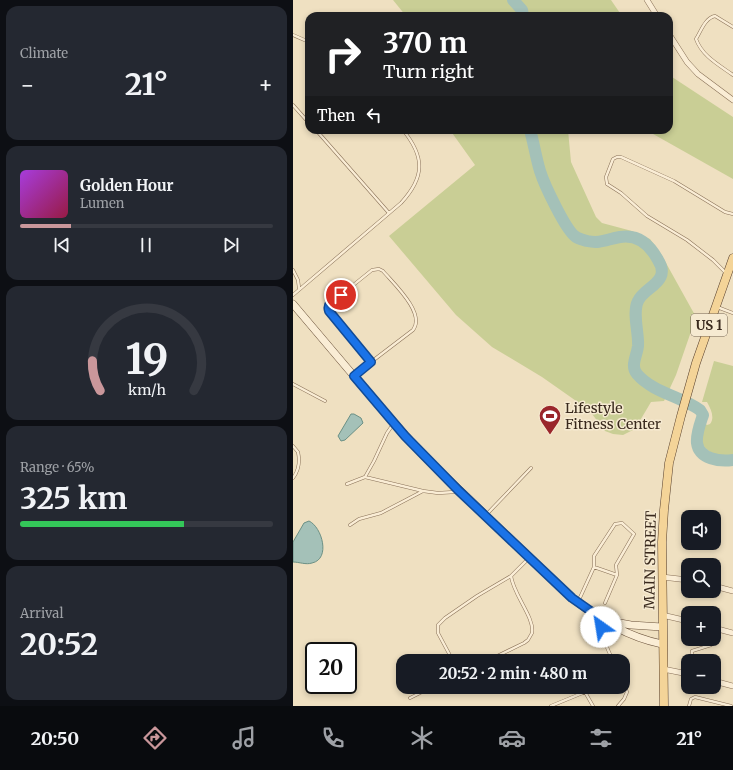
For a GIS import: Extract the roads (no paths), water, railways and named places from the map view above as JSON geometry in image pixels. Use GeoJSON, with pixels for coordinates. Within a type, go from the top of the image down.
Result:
{"type":"FeatureCollection","features":[{"type":"Feature","properties":{"kind":"main road","name":"US 1"},"geometry":{"type":"LineString","coordinates":[[715,306],[733,258]]}},
{"type":"Feature","properties":{"kind":"main road","name":"MAIN STREET"},"geometry":{"type":"LineString","coordinates":[[664,706],[662,644],[662,528],[667,478],[672,449],[687,393],[715,306]]}},
{"type":"Feature","properties":{"kind":"street"},"geometry":{"type":"LineString","coordinates":[[647,0],[654,12]]}},
{"type":"Feature","properties":{"kind":"street"},"geometry":{"type":"LineString","coordinates":[[673,40],[684,58],[703,79],[733,100]]}},
{"type":"Feature","properties":{"kind":"street"},"geometry":{"type":"LineString","coordinates":[[293,304],[393,423],[423,455],[577,602],[619,630],[631,636],[662,644]]}},
{"type":"Feature","properties":{"kind":"street"},"geometry":{"type":"LineString","coordinates":[[662,576],[681,579]]}},
{"type":"Feature","properties":{"kind":"street"},"geometry":{"type":"LineString","coordinates":[[721,588],[733,591]]}},
{"type":"Feature","properties":{"kind":"street"},"geometry":{"type":"LineString","coordinates":[[662,615],[681,619]]}},
{"type":"Feature","properties":{"kind":"street"},"geometry":{"type":"LineString","coordinates":[[602,619],[619,624],[662,627]]}},
{"type":"Feature","properties":{"kind":"street"},"geometry":{"type":"LineString","coordinates":[[721,630],[733,633]]}},
{"type":"Feature","properties":{"kind":"street"},"geometry":{"type":"LineString","coordinates":[[663,669],[681,673]]}},
{"type":"Feature","properties":{"kind":"street"},"geometry":{"type":"LineString","coordinates":[[721,683],[733,686]]}},
{"type":"Feature","properties":{"kind":"lane"},"geometry":{"type":"LineString","coordinates":[[733,27],[713,16],[709,18],[696,39],[707,57],[733,76]]}},
{"type":"Feature","properties":{"kind":"lane"},"geometry":{"type":"LineString","coordinates":[[293,35],[305,40]]}},
{"type":"Feature","properties":{"kind":"lane"},"geometry":{"type":"LineString","coordinates":[[293,105],[305,118]]}},
{"type":"Feature","properties":{"kind":"lane"},"geometry":{"type":"LineString","coordinates":[[320,134],[389,213]]}},
{"type":"Feature","properties":{"kind":"lane"},"geometry":{"type":"LineString","coordinates":[[293,295],[299,288],[409,195],[415,185],[420,171],[418,154],[406,134]]}},
{"type":"Feature","properties":{"kind":"lane"},"geometry":{"type":"LineString","coordinates":[[727,274],[713,260],[687,240],[647,216],[621,193],[607,184],[606,177],[613,159],[621,157],[674,181],[725,212],[733,214]]}},
{"type":"Feature","properties":{"kind":"lane"},"geometry":{"type":"LineString","coordinates":[[354,376],[413,330],[416,326],[417,320],[415,312],[409,302],[379,268],[375,268],[331,303],[328,308],[371,362]]}},
{"type":"Feature","properties":{"kind":"lane"},"geometry":{"type":"LineString","coordinates":[[293,270],[298,280],[299,288]]}},
{"type":"Feature","properties":{"kind":"lane"},"geometry":{"type":"LineString","coordinates":[[715,306],[733,313]]}},
{"type":"Feature","properties":{"kind":"lane"},"geometry":{"type":"LineString","coordinates":[[293,384],[325,401]]}},
{"type":"Feature","properties":{"kind":"lane"},"geometry":{"type":"LineString","coordinates":[[365,477],[393,423]]}},
{"type":"Feature","properties":{"kind":"lane"},"geometry":{"type":"LineString","coordinates":[[293,446],[298,452],[299,462],[293,478]]}},
{"type":"Feature","properties":{"kind":"lane"},"geometry":{"type":"LineString","coordinates":[[486,516],[531,468]]}},
{"type":"Feature","properties":{"kind":"lane"},"geometry":{"type":"LineString","coordinates":[[347,484],[365,477],[423,491],[438,493],[455,492],[458,490]]}},
{"type":"Feature","properties":{"kind":"lane"},"geometry":{"type":"LineString","coordinates":[[350,525],[359,519],[381,514],[423,491]]}},
{"type":"Feature","properties":{"kind":"lane"},"geometry":{"type":"LineString","coordinates":[[577,602],[594,567],[594,556],[615,524],[622,523],[634,534],[616,566],[617,575],[605,603]]}},
{"type":"Feature","properties":{"kind":"lane"},"geometry":{"type":"LineString","coordinates":[[449,654],[438,633],[438,625],[445,618],[477,596],[511,576],[530,558]]}},
{"type":"Feature","properties":{"kind":"lane"},"geometry":{"type":"LineString","coordinates":[[594,567],[617,575]]}},
{"type":"Feature","properties":{"kind":"lane"},"geometry":{"type":"LineString","coordinates":[[501,654],[528,640],[532,633],[531,623],[512,582],[511,576]]}},
{"type":"Feature","properties":{"kind":"lane"},"geometry":{"type":"LineString","coordinates":[[602,619],[602,635],[610,654]]}},
{"type":"Feature","properties":{"kind":"lane"},"geometry":{"type":"LineString","coordinates":[[692,654],[692,651],[711,646]]}},
{"type":"Feature","properties":{"kind":"lane"},"geometry":{"type":"LineString","coordinates":[[410,698],[418,694]]}},
{"type":"Feature","properties":{"kind":"lane"},"geometry":{"type":"LineString","coordinates":[[551,706],[580,694]]}},
{"type":"Feature","properties":{"kind":"lane"},"geometry":{"type":"LineString","coordinates":[[586,694],[593,706]]}},
{"type":"Feature","properties":{"kind":"lane"},"geometry":{"type":"LineString","coordinates":[[617,706],[624,699],[626,694]]}},
{"type":"Feature","properties":{"kind":"lane"},"geometry":{"type":"LineString","coordinates":[[689,706],[691,699],[695,698],[731,706]]}},
{"type":"Feature","properties":{"kind":"water"},"geometry":{"type":"Polygon","coordinates":[[[351,414],[361,418],[363,423],[345,440],[341,441],[338,436],[351,414]]]}},
{"type":"Feature","properties":{"kind":"water"},"geometry":{"type":"Polygon","coordinates":[[[309,521],[314,524],[321,536],[323,550],[321,556],[318,560],[310,564],[293,562],[293,542],[304,523],[309,521]]]}},
{"type":"Feature","properties":{"kind":"waterway"},"geometry":{"type":"LineString","coordinates":[[513,0],[522,12]]}},
{"type":"Feature","properties":{"kind":"waterway"},"geometry":{"type":"LineString","coordinates":[[531,134],[542,177],[556,207],[567,226],[576,237],[592,242],[600,242],[620,237],[632,237],[647,245],[655,255],[662,274],[655,284],[641,296],[636,306],[638,346],[634,364],[635,371],[643,380],[659,390],[685,401],[700,410],[703,415],[697,443],[702,453],[716,460],[733,460]]}},
{"type":"Feature","properties":{"kind":"place","name":"Lifestyle Fitness Center"},"geometry":{"type":"Point","coordinates":[550,436]}}]}
